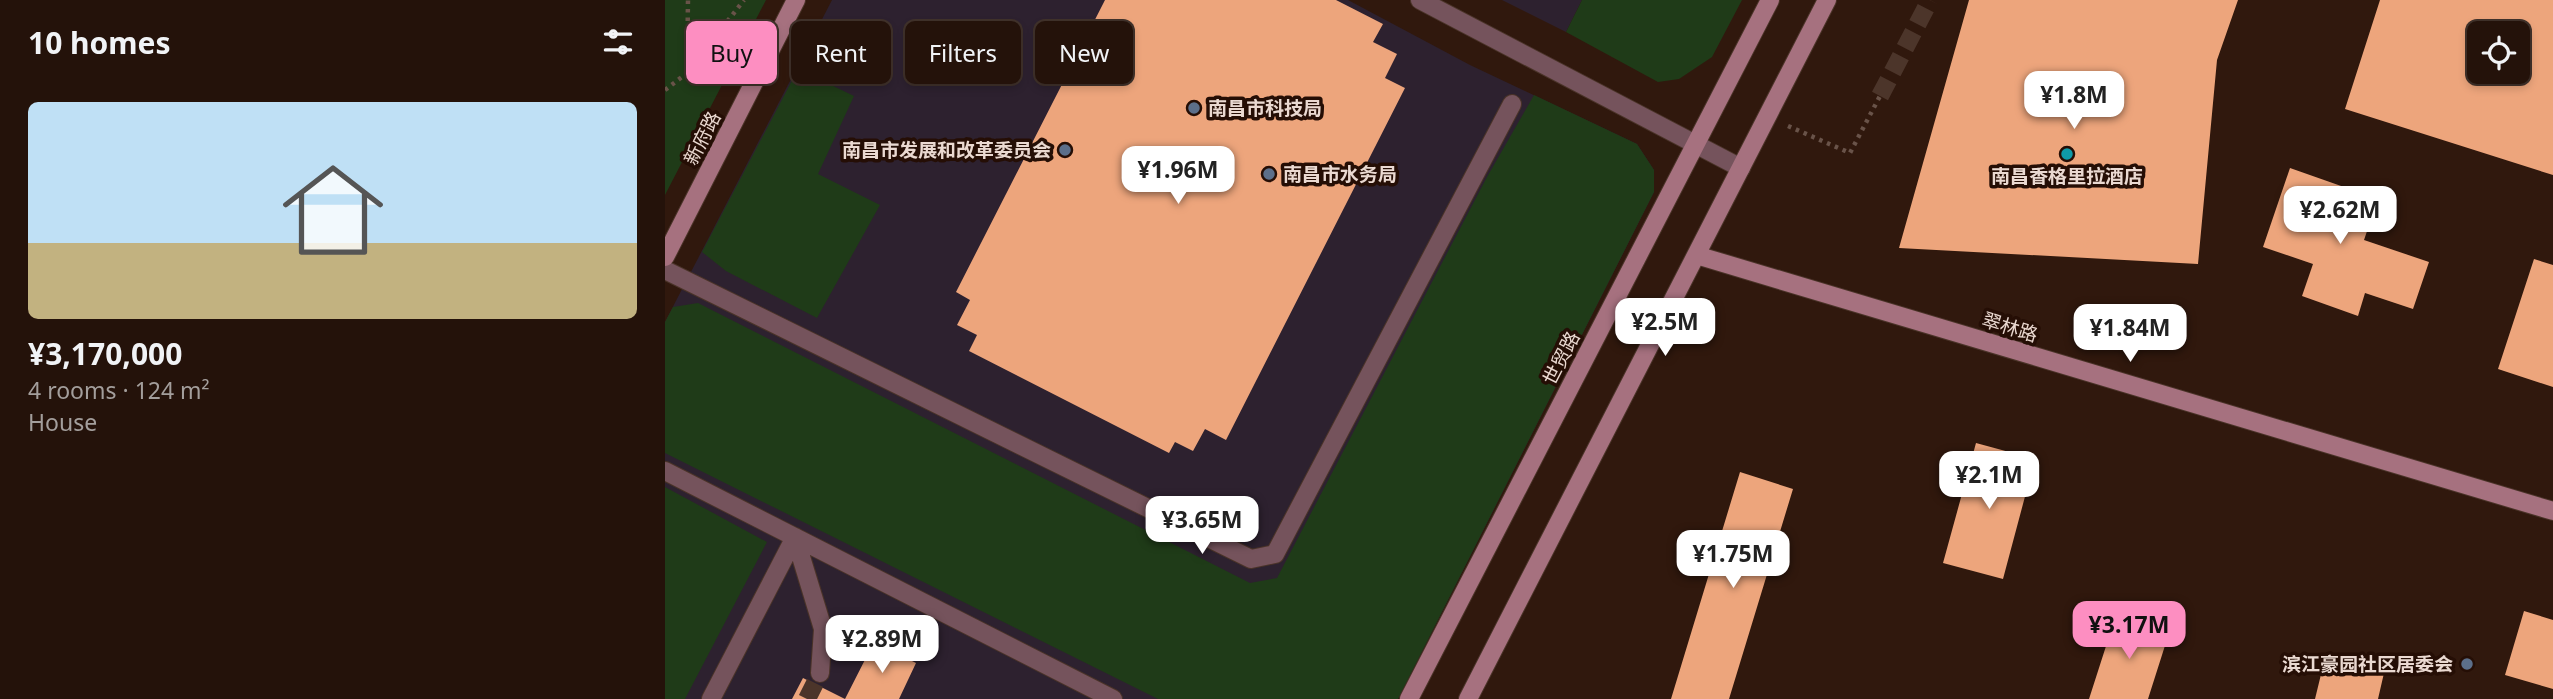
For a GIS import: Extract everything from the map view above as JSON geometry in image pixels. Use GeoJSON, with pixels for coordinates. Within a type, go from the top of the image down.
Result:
{"type":"FeatureCollection","features":[{"type":"Feature","properties":{"kind":"main road","name":"新府路"},"geometry":{"type":"LineString","coordinates":[[665,257],[796,0]]}},
{"type":"Feature","properties":{"kind":"main road","name":"世贸路"},"geometry":{"type":"LineString","coordinates":[[1409,699],[1770,0]]}},
{"type":"Feature","properties":{"kind":"main road"},"geometry":{"type":"LineString","coordinates":[[1468,699],[1827,0]]}},
{"type":"Feature","properties":{"kind":"main road","name":"翠林路"},"geometry":{"type":"LineString","coordinates":[[1696,255],[2553,511]]}},
{"type":"Feature","properties":{"kind":"street"},"geometry":{"type":"LineString","coordinates":[[1420,0],[1741,168]]}},
{"type":"Feature","properties":{"kind":"street"},"geometry":{"type":"LineString","coordinates":[[665,270],[1251,559],[1275,554],[1511,104]]}},
{"type":"Feature","properties":{"kind":"street"},"geometry":{"type":"LineString","coordinates":[[665,471],[1112,699]]}},
{"type":"Feature","properties":{"kind":"street"},"geometry":{"type":"LineString","coordinates":[[795,537],[823,629],[820,673]]}},
{"type":"Feature","properties":{"kind":"street"},"geometry":{"type":"LineString","coordinates":[[711,699],[795,537]]}},
{"type":"Feature","properties":{"kind":"path"},"geometry":{"type":"LineString","coordinates":[[688,0],[688,21]]}},
{"type":"Feature","properties":{"kind":"path"},"geometry":{"type":"LineString","coordinates":[[728,21],[744,0]]}},
{"type":"Feature","properties":{"kind":"path"},"geometry":{"type":"LineString","coordinates":[[665,90],[686,74]]}},
{"type":"Feature","properties":{"kind":"path"},"geometry":{"type":"LineString","coordinates":[[1788,126],[1850,153],[1880,96]]}},
{"type":"Feature","properties":{"kind":"shaded area"},"geometry":{"type":"Polygon","coordinates":[[[832,0],[1348,0],[1470,65],[1637,144],[1654,170],[1654,192],[1398,699],[665,699],[665,322],[791,79],[791,84],[891,84],[891,21],[821,21],[832,0]]]}},
{"type":"Feature","properties":{"kind":"shaded area"},"geometry":{"type":"Polygon","coordinates":[[[1502,0],[1582,0],[1566,32],[1502,0]]]}},
{"type":"Feature","properties":{"kind":"green space"},"geometry":{"type":"Polygon","coordinates":[[[665,0],[766,0],[755,21],[686,21],[686,84],[722,84],[665,195],[665,0]]]}},
{"type":"Feature","properties":{"kind":"green space"},"geometry":{"type":"Polygon","coordinates":[[[1582,0],[1742,0],[1712,57],[1679,79],[1658,82],[1566,32],[1582,0]]]}},
{"type":"Feature","properties":{"kind":"green space"},"geometry":{"type":"Polygon","coordinates":[[[791,82],[829,84],[854,96],[818,174],[880,205],[817,318],[726,271],[702,252],[791,82]]]}},
{"type":"Feature","properties":{"kind":"green space"},"geometry":{"type":"Polygon","coordinates":[[[1534,95],[1637,144],[1654,170],[1654,192],[1398,699],[1158,699],[665,453],[665,322],[673,307],[698,303],[1250,583],[1277,578],[1487,177],[1534,95]]]}},
{"type":"Feature","properties":{"kind":"green space"},"geometry":{"type":"Polygon","coordinates":[[[665,487],[767,542],[685,699],[665,699],[665,487]]]}},
{"type":"Feature","properties":{"kind":"building"},"geometry":{"type":"Polygon","coordinates":[[[1105,0],[1336,0],[1383,24],[1373,42],[1397,54],[1385,78],[1405,88],[1226,440],[1205,429],[1193,451],[1175,442],[1169,453],[969,351],[977,335],[957,325],[970,300],[956,292],[1062,84],[1133,84],[1133,21],[1094,21],[1105,0]]]}},
{"type":"Feature","properties":{"kind":"building","name":"南昌香格里拉酒店"},"geometry":{"type":"Polygon","coordinates":[[[1969,0],[2238,0],[2217,60],[2198,264],[1899,248],[1969,0]]]}},
{"type":"Feature","properties":{"kind":"building"},"geometry":{"type":"Polygon","coordinates":[[[2380,0],[2553,0],[2553,175],[2345,109],[2380,0]]]}},
{"type":"Feature","properties":{"kind":"building"},"geometry":{"type":"Polygon","coordinates":[[[2290,168],[2378,199],[2364,240],[2429,262],[2413,309],[2365,293],[2358,316],[2302,296],[2313,264],[2263,247],[2290,168]]]}},
{"type":"Feature","properties":{"kind":"building"},"geometry":{"type":"Polygon","coordinates":[[[2534,259],[2553,265],[2553,387],[2498,369],[2534,259]]]}},
{"type":"Feature","properties":{"kind":"building"},"geometry":{"type":"Polygon","coordinates":[[[1976,443],[2035,459],[2003,579],[1943,563],[1976,443]]]}},
{"type":"Feature","properties":{"kind":"building"},"geometry":{"type":"Polygon","coordinates":[[[1740,472],[1793,489],[1729,699],[1671,699],[1740,472]]]}},
{"type":"Feature","properties":{"kind":"building"},"geometry":{"type":"Polygon","coordinates":[[[2524,611],[2553,620],[2553,689],[2505,675],[2524,611]]]}},
{"type":"Feature","properties":{"kind":"building"},"geometry":{"type":"Polygon","coordinates":[[[2116,615],[2169,633],[2148,699],[2089,699],[2116,615]]]}},
{"type":"Feature","properties":{"kind":"building"},"geometry":{"type":"Polygon","coordinates":[[[874,642],[916,663],[899,699],[845,699],[874,642]]]}},
{"type":"Feature","properties":{"kind":"building"},"geometry":{"type":"Polygon","coordinates":[[[2325,658],[2384,673],[2378,699],[2315,699],[2325,658]]]}},
{"type":"Feature","properties":{"kind":"building"},"geometry":{"type":"Polygon","coordinates":[[[803,678],[845,699],[792,699],[803,678]]]}},
{"type":"Feature","properties":{"kind":"tunnel"},"geometry":{"type":"LineString","coordinates":[[1880,96],[1930,0]]}},
{"type":"Feature","properties":{"kind":"tunnel"},"geometry":{"type":"LineString","coordinates":[[807,699],[820,673]]}},
{"type":"Feature","properties":{"kind":"place","name":"南昌市科技局"},"geometry":{"type":"Point","coordinates":[1194,108]}},
{"type":"Feature","properties":{"kind":"place","name":"南昌市发展和改革委员会"},"geometry":{"type":"Point","coordinates":[1065,150]}},
{"type":"Feature","properties":{"kind":"place","name":"南昌香格里拉酒店"},"geometry":{"type":"Point","coordinates":[2067,154]}},
{"type":"Feature","properties":{"kind":"place","name":"南昌市水务局"},"geometry":{"type":"Point","coordinates":[1269,174]}},
{"type":"Feature","properties":{"kind":"place","name":"滨江豪园社区居委会"},"geometry":{"type":"Point","coordinates":[2467,664]}}]}
